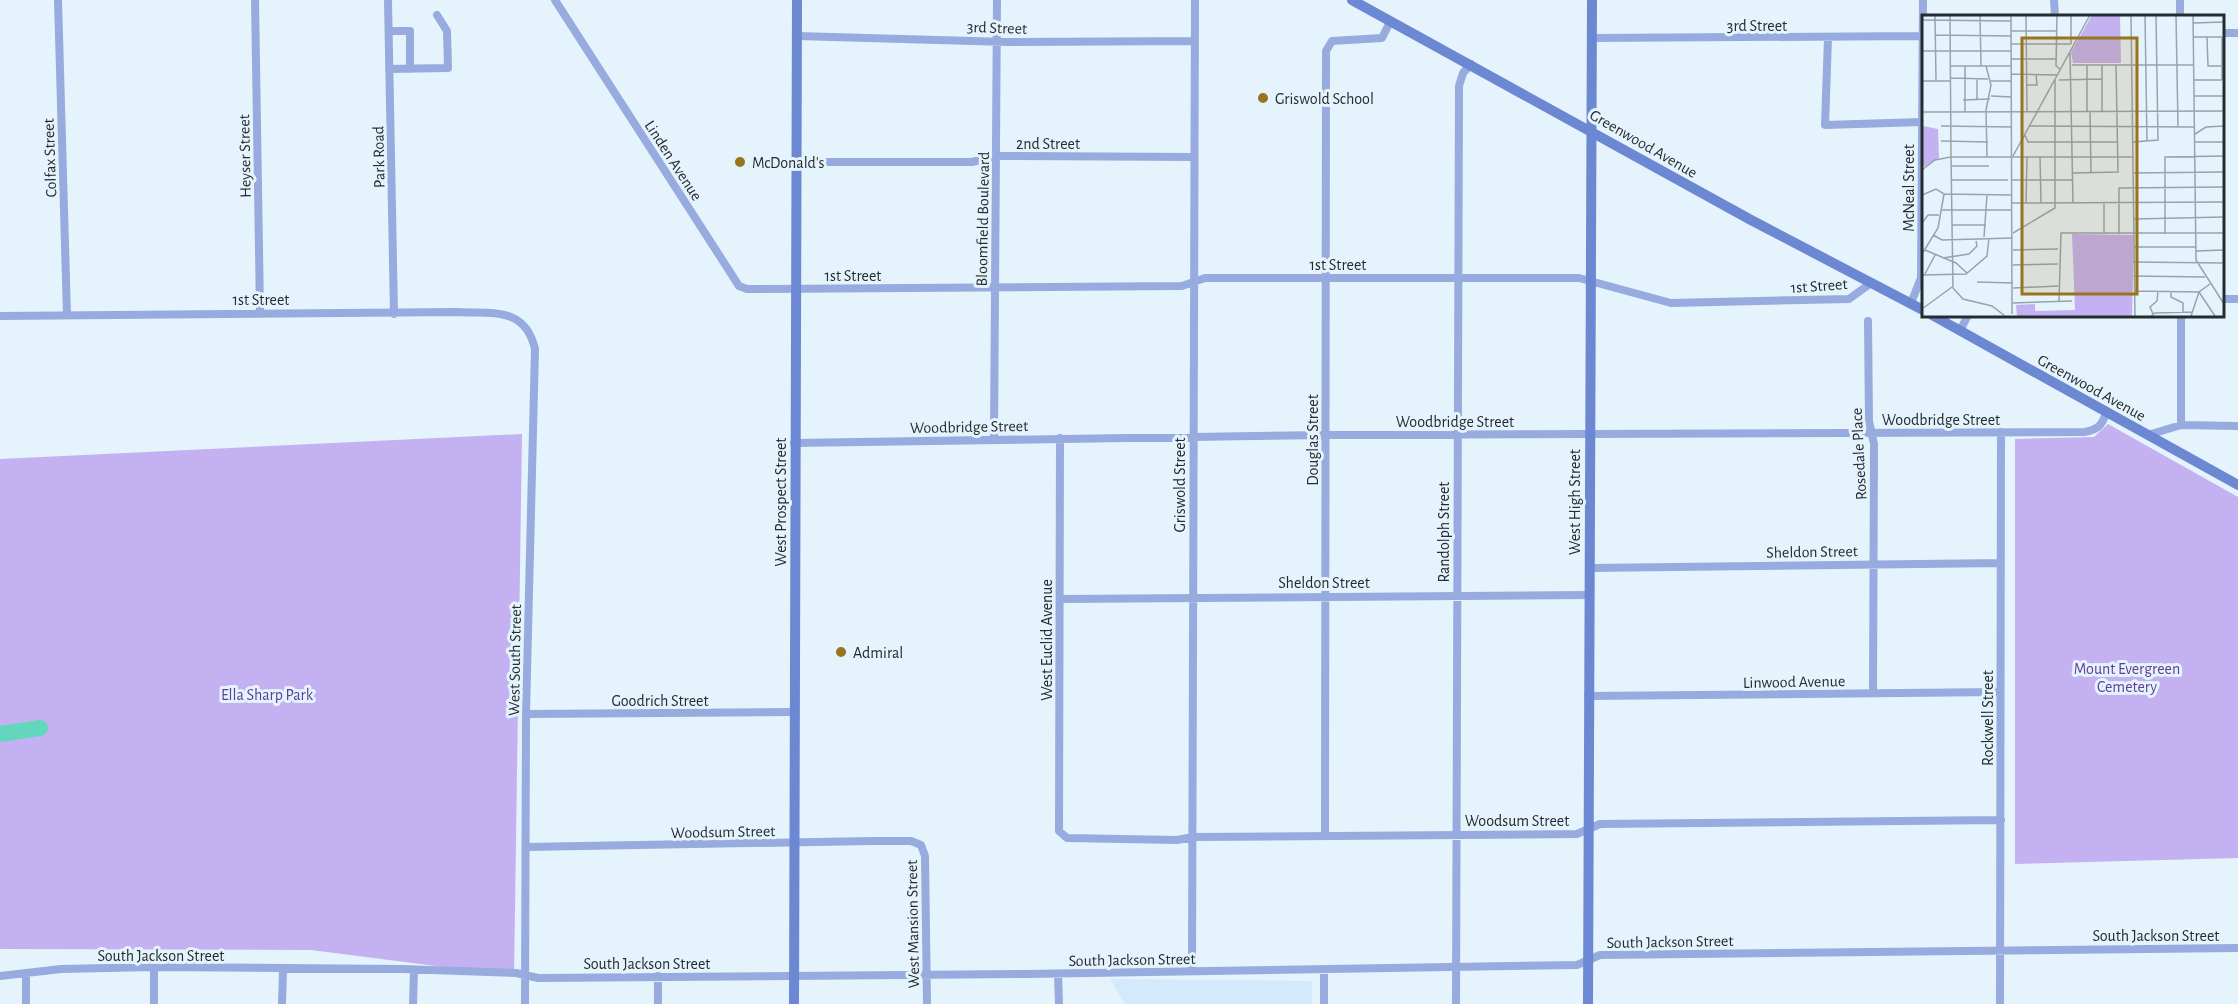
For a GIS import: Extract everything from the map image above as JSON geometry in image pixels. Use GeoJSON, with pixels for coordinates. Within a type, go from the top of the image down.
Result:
{"type":"FeatureCollection","features":[{"type":"Feature","properties":{"kind":"street","name":"Colfax Street"},"geometry":{"type":"LineString","coordinates":[[58,0],[67,315]]}},
{"type":"Feature","properties":{"kind":"street","name":"Heyser Street"},"geometry":{"type":"LineString","coordinates":[[255,0],[260,312]]}},
{"type":"Feature","properties":{"kind":"street","name":"Park Road"},"geometry":{"type":"LineString","coordinates":[[388,0],[394,314]]}},
{"type":"Feature","properties":{"kind":"street","name":"Linden Avenue"},"geometry":{"type":"LineString","coordinates":[[555,0],[739,286],[747,289],[797,289]]}},
{"type":"Feature","properties":{"kind":"street","name":"West Prospect Street"},"geometry":{"type":"LineString","coordinates":[[794,1004],[794,443],[798,0]]}},
{"type":"Feature","properties":{"kind":"street","name":"Bloomfield Boulevard"},"geometry":{"type":"LineString","coordinates":[[994,439],[997,0]]}},
{"type":"Feature","properties":{"kind":"street","name":"Griswold Street"},"geometry":{"type":"LineString","coordinates":[[1192,971],[1191,598],[1195,0]]}},
{"type":"Feature","properties":{"kind":"street","name":"Greenwood Avenue"},"geometry":{"type":"LineString","coordinates":[[1352,0],[1751,220],[1922,309]]}},
{"type":"Feature","properties":{"kind":"street","name":"West High Street"},"geometry":{"type":"LineString","coordinates":[[1588,1004],[1592,0]]}},
{"type":"Feature","properties":{"kind":"street"},"geometry":{"type":"LineString","coordinates":[[2054,0],[2055,15]]}},
{"type":"Feature","properties":{"kind":"street"},"geometry":{"type":"LineString","coordinates":[[389,69],[448,68],[447,31],[437,15]]}},
{"type":"Feature","properties":{"kind":"street","name":"Douglas Street"},"geometry":{"type":"LineString","coordinates":[[1325,834],[1327,45],[1332,41],[1382,38],[1390,22]]}},
{"type":"Feature","properties":{"kind":"street"},"geometry":{"type":"LineString","coordinates":[[389,31],[410,31],[410,69]]}},
{"type":"Feature","properties":{"kind":"street","name":"3rd Street"},"geometry":{"type":"LineString","coordinates":[[797,36],[996,41],[1195,40]]}},
{"type":"Feature","properties":{"kind":"street","name":"3rd Street"},"geometry":{"type":"LineString","coordinates":[[1592,38],[1922,36]]}},
{"type":"Feature","properties":{"kind":"street"},"geometry":{"type":"LineString","coordinates":[[1828,38],[1825,124],[1922,122]]}},
{"type":"Feature","properties":{"kind":"street","name":"Randolph Street"},"geometry":{"type":"LineString","coordinates":[[1456,1004],[1459,86],[1463,73],[1471,64]]}},
{"type":"Feature","properties":{"kind":"street","name":"McNeal Street"},"geometry":{"type":"LineString","coordinates":[[1911,303],[1921,278],[1922,122]]}},
{"type":"Feature","properties":{"kind":"street","name":"2nd Street"},"geometry":{"type":"LineString","coordinates":[[796,162],[972,162],[996,156],[1193,157]]}},
{"type":"Feature","properties":{"kind":"street","name":"1st Street"},"geometry":{"type":"LineString","coordinates":[[797,289],[1182,286],[1205,278],[1590,280],[1671,303],[1849,299],[1871,283]]}},
{"type":"Feature","properties":{"kind":"street"},"geometry":{"type":"LineString","coordinates":[[2223,298],[2238,299]]}},
{"type":"Feature","properties":{"kind":"street","name":"1st Street"},"geometry":{"type":"LineString","coordinates":[[0,316],[260,312],[480,314],[503,315],[522,321]]}},
{"type":"Feature","properties":{"kind":"street","name":"Greenwood Avenue"},"geometry":{"type":"LineString","coordinates":[[1934,316],[2238,485]]}},
{"type":"Feature","properties":{"kind":"street"},"geometry":{"type":"LineString","coordinates":[[1960,331],[1968,316]]}},
{"type":"Feature","properties":{"kind":"street"},"geometry":{"type":"LineString","coordinates":[[2181,316],[2181,425]]}},
{"type":"Feature","properties":{"kind":"street","name":"West South Street"},"geometry":{"type":"LineString","coordinates":[[522,321],[528,327],[535,350],[526,714],[525,1004]]}},
{"type":"Feature","properties":{"kind":"street","name":"Rosedale Place"},"geometry":{"type":"LineString","coordinates":[[1868,321],[1871,433],[1874,444],[1873,693]]}},
{"type":"Feature","properties":{"kind":"street","name":"Woodbridge Street"},"geometry":{"type":"LineString","coordinates":[[794,443],[1325,435],[2090,431],[2102,424],[2106,413]]}},
{"type":"Feature","properties":{"kind":"street"},"geometry":{"type":"LineString","coordinates":[[2148,435],[2181,425],[2238,426]]}},
{"type":"Feature","properties":{"kind":"street","name":"Rockwell Street"},"geometry":{"type":"LineString","coordinates":[[2000,1004],[2001,432]]}},
{"type":"Feature","properties":{"kind":"street","name":"West Euclid Avenue"},"geometry":{"type":"LineString","coordinates":[[1060,438],[1059,831],[1067,838]]}},
{"type":"Feature","properties":{"kind":"street","name":"Sheldon Street"},"geometry":{"type":"LineString","coordinates":[[1589,568],[2000,563]]}},
{"type":"Feature","properties":{"kind":"street","name":"Sheldon Street"},"geometry":{"type":"LineString","coordinates":[[1060,599],[1588,595]]}},
{"type":"Feature","properties":{"kind":"street","name":"Linwood Avenue"},"geometry":{"type":"LineString","coordinates":[[1588,696],[2000,692]]}},
{"type":"Feature","properties":{"kind":"street","name":"Goodrich Street"},"geometry":{"type":"LineString","coordinates":[[526,714],[795,712]]}},
{"type":"Feature","properties":{"kind":"street","name":"Woodsum Street"},"geometry":{"type":"LineString","coordinates":[[1067,838],[1166,840],[1193,837],[1325,834],[1577,834],[1600,824],[2001,820]]}},
{"type":"Feature","properties":{"kind":"street","name":"Woodsum Street"},"geometry":{"type":"LineString","coordinates":[[526,847],[871,841],[911,841],[921,844]]}},
{"type":"Feature","properties":{"kind":"street","name":"West Mansion Street"},"geometry":{"type":"LineString","coordinates":[[921,844],[925,856],[927,1004]]}},
{"type":"Feature","properties":{"kind":"street","name":"South Jackson Street"},"geometry":{"type":"LineString","coordinates":[[0,976],[154,967],[414,971],[526,975],[538,978],[1058,974],[1577,965],[1600,955],[2238,948]]}},
{"type":"Feature","properties":{"kind":"street"},"geometry":{"type":"LineString","coordinates":[[154,967],[154,1004]]}},
{"type":"Feature","properties":{"kind":"street"},"geometry":{"type":"LineString","coordinates":[[1324,969],[1324,1004]]}},
{"type":"Feature","properties":{"kind":"street"},"geometry":{"type":"LineString","coordinates":[[282,1004],[283,970]]}},
{"type":"Feature","properties":{"kind":"street"},"geometry":{"type":"LineString","coordinates":[[413,1004],[414,971]]}},
{"type":"Feature","properties":{"kind":"street"},"geometry":{"type":"LineString","coordinates":[[26,973],[26,1004]]}},
{"type":"Feature","properties":{"kind":"street"},"geometry":{"type":"LineString","coordinates":[[1058,974],[1059,1004]]}},
{"type":"Feature","properties":{"kind":"street"},"geometry":{"type":"LineString","coordinates":[[658,976],[658,1004]]}},
{"type":"Feature","properties":{"kind":"shaded area"},"geometry":{"type":"Polygon","coordinates":[[[1110,979],[1312,981],[1312,1004],[1125,1004],[1110,979]]]}},
{"type":"Feature","properties":{"kind":"green space","name":"Mount Evergreen Cemetery"},"geometry":{"type":"Polygon","coordinates":[[[2108,424],[2238,497],[2238,858],[2015,864],[2015,439],[2094,437],[2108,424]]]}},
{"type":"Feature","properties":{"kind":"green space","name":"Ella Sharp Park"},"geometry":{"type":"Polygon","coordinates":[[[522,434],[514,976],[311,950],[0,949],[0,459],[522,434]]]}},
{"type":"Feature","properties":{"kind":"waterway"},"geometry":{"type":"LineString","coordinates":[[0,734],[40,728]]}},
{"type":"Feature","properties":{"kind":"place","name":"Griswold School"},"geometry":{"type":"Point","coordinates":[1263,98]}},
{"type":"Feature","properties":{"kind":"place","name":"McDonald's"},"geometry":{"type":"Point","coordinates":[740,162]}},
{"type":"Feature","properties":{"kind":"place","name":"Admiral"},"geometry":{"type":"Point","coordinates":[841,652]}}]}
